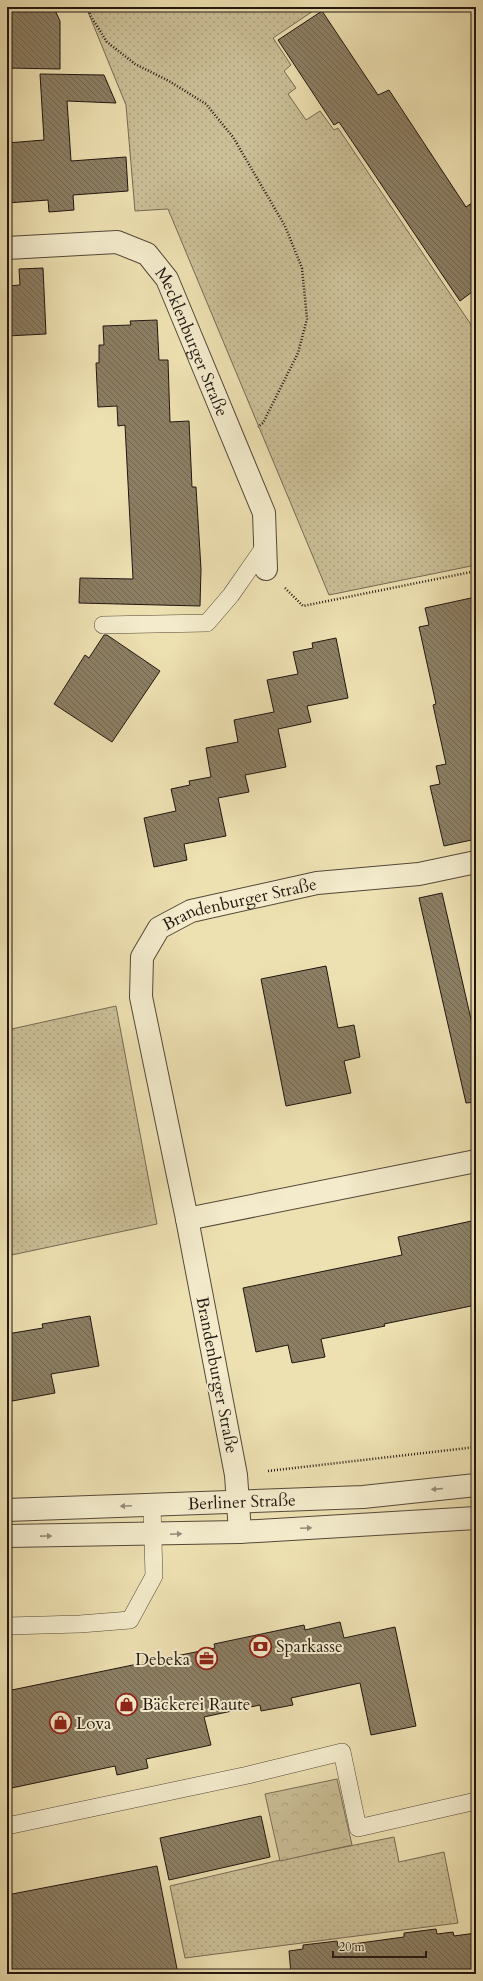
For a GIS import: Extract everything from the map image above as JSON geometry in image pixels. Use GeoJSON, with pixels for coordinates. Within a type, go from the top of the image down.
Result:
{"type":"FeatureCollection","features":[{"type":"Feature","properties":{"kind":"street","name":"Mecklenburger Straße"},"geometry":{"type":"LineString","coordinates":[[7,248],[117,242],[147,254],[167,279],[264,513],[266,570]]}},
{"type":"Feature","properties":{"kind":"street","name":"Brandenburger Straße"},"geometry":{"type":"LineString","coordinates":[[240,1532],[236,1475],[187,1219],[141,997],[142,957],[159,928],[191,910],[318,883],[419,874],[476,862]]}},
{"type":"Feature","properties":{"kind":"street"},"geometry":{"type":"LineString","coordinates":[[187,1219],[476,1161]]}},
{"type":"Feature","properties":{"kind":"street","name":"Berliner Straße"},"geometry":{"type":"LineString","coordinates":[[7,1510],[363,1497],[476,1485]]}},
{"type":"Feature","properties":{"kind":"street","name":"Berliner Straße"},"geometry":{"type":"LineString","coordinates":[[7,1536],[240,1532],[476,1518]]}},
{"type":"Feature","properties":{"kind":"lane"},"geometry":{"type":"LineString","coordinates":[[103,625],[207,623],[231,595],[265,546]]}},
{"type":"Feature","properties":{"kind":"lane"},"geometry":{"type":"LineString","coordinates":[[7,1626],[80,1624],[130,1620],[154,1576],[152,1505]]}},
{"type":"Feature","properties":{"kind":"lane"},"geometry":{"type":"LineString","coordinates":[[7,1826],[248,1775],[342,1752],[358,1828],[476,1802]]}},
{"type":"Feature","properties":{"kind":"path"},"geometry":{"type":"LineString","coordinates":[[89,7],[90,15],[107,42],[135,64],[169,81],[206,104],[233,137],[285,226],[302,268],[307,319],[298,353],[263,423],[235,443]]}},
{"type":"Feature","properties":{"kind":"path"},"geometry":{"type":"LineString","coordinates":[[266,570],[303,606],[476,571]]}},
{"type":"Feature","properties":{"kind":"green space"},"geometry":{"type":"Polygon","coordinates":[[[86,7],[319,7],[273,38],[291,65],[284,71],[296,88],[288,94],[306,120],[320,111],[334,130],[338,128],[476,332],[476,565],[329,595],[168,209],[135,211],[126,105],[86,7]]]}},
{"type":"Feature","properties":{"kind":"green space"},"geometry":{"type":"Polygon","coordinates":[[[116,1006],[157,1224],[7,1256],[7,1030],[116,1006]]]}},
{"type":"Feature","properties":{"kind":"green space"},"geometry":{"type":"Polygon","coordinates":[[[337,1779],[352,1845],[280,1861],[265,1794],[337,1779]]]}},
{"type":"Feature","properties":{"kind":"green space"},"geometry":{"type":"Polygon","coordinates":[[[394,1837],[399,1862],[444,1852],[458,1923],[185,1958],[170,1886],[276,1861],[394,1837]]]}},
{"type":"Feature","properties":{"kind":"building"},"geometry":{"type":"Polygon","coordinates":[[[7,7],[54,8],[60,21],[60,69],[7,68],[7,7]]]}},
{"type":"Feature","properties":{"kind":"building"},"geometry":{"type":"Polygon","coordinates":[[[322,11],[378,95],[389,90],[466,207],[476,200],[476,289],[460,301],[339,122],[334,125],[278,40],[322,11]]]}},
{"type":"Feature","properties":{"kind":"building"},"geometry":{"type":"Polygon","coordinates":[[[40,74],[104,75],[116,103],[67,101],[71,161],[126,157],[128,191],[73,195],[74,210],[49,212],[48,200],[7,203],[7,143],[44,140],[40,74]]]}},
{"type":"Feature","properties":{"kind":"building"},"geometry":{"type":"Polygon","coordinates":[[[43,268],[46,334],[7,336],[7,286],[20,285],[19,269],[43,268]]]}},
{"type":"Feature","properties":{"kind":"building"},"geometry":{"type":"Polygon","coordinates":[[[157,320],[159,360],[168,360],[170,422],[189,421],[192,487],[196,487],[201,569],[200,606],[79,603],[80,578],[133,579],[125,425],[118,426],[117,406],[98,407],[96,363],[99,363],[99,345],[104,345],[103,326],[131,325],[130,321],[157,320]]]}},
{"type":"Feature","properties":{"kind":"building"},"geometry":{"type":"Polygon","coordinates":[[[471,598],[476,620],[476,839],[444,846],[430,786],[440,784],[436,766],[446,764],[433,705],[436,704],[419,627],[429,625],[425,608],[471,598]]]}},
{"type":"Feature","properties":{"kind":"building"},"geometry":{"type":"Polygon","coordinates":[[[104,635],[107,635],[160,671],[112,742],[54,704],[85,655],[89,658],[104,635]]]}},
{"type":"Feature","properties":{"kind":"building"},"geometry":{"type":"Polygon","coordinates":[[[336,638],[348,698],[307,706],[311,722],[278,729],[286,767],[245,775],[249,792],[218,798],[226,836],[184,844],[187,860],[154,867],[144,818],[176,811],[171,789],[190,785],[189,781],[211,777],[206,748],[238,742],[234,720],[274,712],[267,680],[298,674],[293,652],[313,648],[312,643],[336,638]]]}},
{"type":"Feature","properties":{"kind":"building"},"geometry":{"type":"Polygon","coordinates":[[[442,893],[476,1041],[476,1102],[466,1103],[419,898],[442,893]]]}},
{"type":"Feature","properties":{"kind":"building"},"geometry":{"type":"Polygon","coordinates":[[[326,966],[338,1028],[354,1025],[360,1057],[344,1061],[351,1093],[286,1106],[261,979],[326,966]]]}},
{"type":"Feature","properties":{"kind":"building"},"geometry":{"type":"Polygon","coordinates":[[[476,1220],[476,1305],[321,1339],[325,1357],[292,1363],[288,1345],[256,1352],[243,1288],[402,1255],[398,1237],[476,1220]]]}},
{"type":"Feature","properties":{"kind":"building"},"geometry":{"type":"Polygon","coordinates":[[[90,1316],[99,1366],[51,1374],[55,1393],[7,1402],[7,1334],[43,1328],[42,1324],[90,1316]]]}},
{"type":"Feature","properties":{"kind":"building"},"geometry":{"type":"Polygon","coordinates":[[[340,1622],[344,1638],[395,1627],[416,1726],[371,1735],[360,1683],[291,1698],[293,1705],[261,1711],[260,1705],[204,1717],[211,1745],[146,1759],[148,1768],[117,1775],[115,1766],[7,1789],[7,1691],[215,1648],[214,1644],[304,1625],[305,1630],[340,1622]]]}},
{"type":"Feature","properties":{"kind":"building"},"geometry":{"type":"Polygon","coordinates":[[[261,1816],[270,1857],[169,1880],[160,1838],[261,1816]]]}},
{"type":"Feature","properties":{"kind":"building"},"geometry":{"type":"Polygon","coordinates":[[[157,1866],[178,1974],[7,1974],[7,1895],[157,1866]]]}},
{"type":"Feature","properties":{"kind":"building"},"geometry":{"type":"Polygon","coordinates":[[[436,1929],[437,1934],[453,1932],[454,1936],[476,1933],[476,1974],[291,1974],[289,1951],[303,1949],[303,1945],[337,1941],[338,1946],[404,1937],[404,1933],[436,1929]]]}},
{"type":"Feature","properties":{"kind":"place","name":"Sparkasse"},"geometry":{"type":"Point","coordinates":[261,1646]}},
{"type":"Feature","properties":{"kind":"place","name":"Debeka"},"geometry":{"type":"Point","coordinates":[206,1659]}},
{"type":"Feature","properties":{"kind":"place","name":"Bäckerei Raute"},"geometry":{"type":"Point","coordinates":[126,1704]}},
{"type":"Feature","properties":{"kind":"place","name":"Lova"},"geometry":{"type":"Point","coordinates":[61,1723]}}]}
